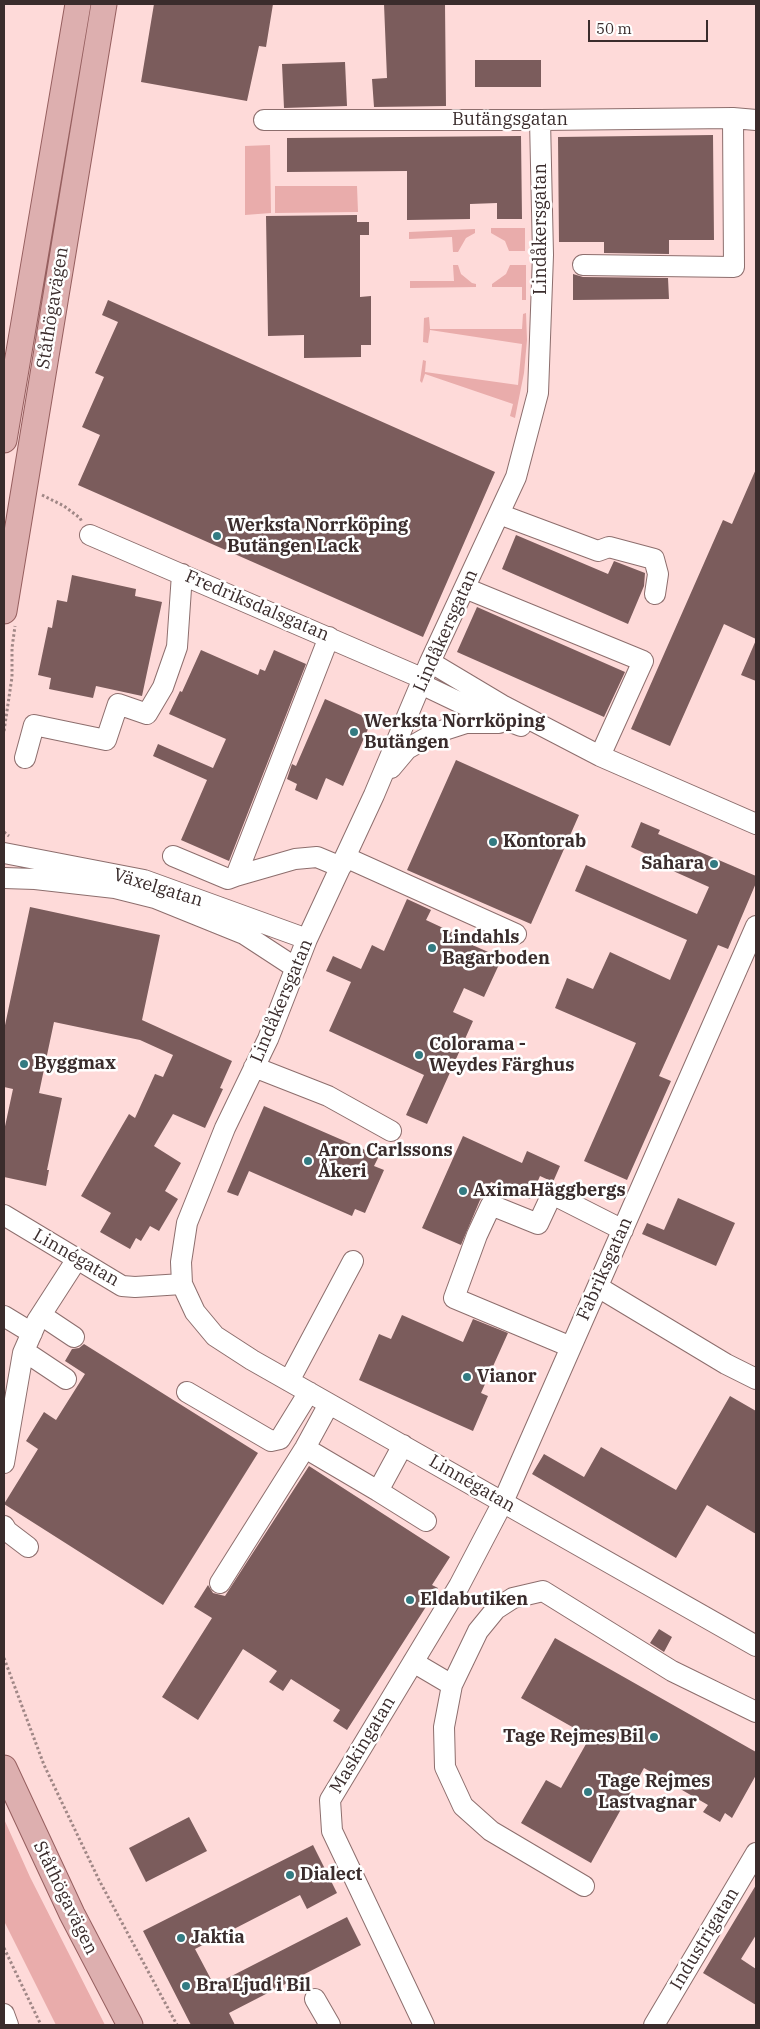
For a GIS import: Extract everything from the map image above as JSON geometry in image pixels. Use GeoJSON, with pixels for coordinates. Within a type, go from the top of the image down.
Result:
{"type":"FeatureCollection","features":[{"type":"Feature","properties":{"kind":"main road","name":"Ståthögavägen"},"geometry":{"type":"LineString","coordinates":[[4,440],[78,4]]}},
{"type":"Feature","properties":{"kind":"main road","name":"Ståthögavägen"},"geometry":{"type":"LineString","coordinates":[[4,611],[104,4]]}},
{"type":"Feature","properties":{"kind":"main road","name":"Ståthögavägen"},"geometry":{"type":"LineString","coordinates":[[4,1768],[72,1914],[130,2025]]}},
{"type":"Feature","properties":{"kind":"street","name":"Butängsgatan"},"geometry":{"type":"LineString","coordinates":[[264,120],[733,118],[756,120]]}},
{"type":"Feature","properties":{"kind":"street"},"geometry":{"type":"LineString","coordinates":[[583,265],[734,267],[733,118]]}},
{"type":"Feature","properties":{"kind":"street","name":"Lindåkersgatan"},"geometry":{"type":"LineString","coordinates":[[195,1312],[182,1284],[181,1262],[187,1224],[225,1128],[268,1039],[307,939],[374,795],[425,675],[516,477],[538,393],[543,259],[540,120]]}},
{"type":"Feature","properties":{"kind":"street"},"geometry":{"type":"LineString","coordinates":[[499,514],[598,551],[609,547],[654,560],[658,574],[655,594]]}},
{"type":"Feature","properties":{"kind":"street","name":"Fredriksdalsgatan"},"geometry":{"type":"LineString","coordinates":[[90,536],[329,637],[502,705],[600,756]]}},
{"type":"Feature","properties":{"kind":"street"},"geometry":{"type":"LineString","coordinates":[[25,758],[34,725],[106,740],[118,704],[147,714],[164,687],[177,647],[182,574]]}},
{"type":"Feature","properties":{"kind":"street"},"geometry":{"type":"LineString","coordinates":[[465,588],[643,661],[600,756]]}},
{"type":"Feature","properties":{"kind":"street"},"geometry":{"type":"LineString","coordinates":[[236,876],[329,637]]}},
{"type":"Feature","properties":{"kind":"street","name":"Fredriksdalsgatan"},"geometry":{"type":"LineString","coordinates":[[425,675],[466,705],[600,756],[756,824]]}},
{"type":"Feature","properties":{"kind":"street","name":"Fredriksdalsgatan"},"geometry":{"type":"LineString","coordinates":[[374,795],[392,767],[407,750],[435,733],[466,723],[492,722],[517,725]]}},
{"type":"Feature","properties":{"kind":"street","name":"Växelgatan"},"geometry":{"type":"LineString","coordinates":[[4,853],[144,880],[185,893],[264,925],[307,939]]}},
{"type":"Feature","properties":{"kind":"street"},"geometry":{"type":"LineString","coordinates":[[173,856],[228,879],[295,859],[317,857],[343,862],[516,934]]}},
{"type":"Feature","properties":{"kind":"street","name":"Växelgatan"},"geometry":{"type":"LineString","coordinates":[[4,878],[45,880],[115,888],[155,898],[244,934],[296,968]]}},
{"type":"Feature","properties":{"kind":"street","name":"Fabriksgatan"},"geometry":{"type":"LineString","coordinates":[[503,1502],[756,926]]}},
{"type":"Feature","properties":{"kind":"street"},"geometry":{"type":"LineString","coordinates":[[254,1067],[328,1096],[391,1131]]}},
{"type":"Feature","properties":{"kind":"street"},"geometry":{"type":"LineString","coordinates":[[571,1347],[454,1298],[477,1235],[491,1205],[538,1224],[552,1194],[622,1230]]}},
{"type":"Feature","properties":{"kind":"street","name":"Linnégatan"},"geometry":{"type":"LineString","coordinates":[[4,1215],[122,1286],[182,1284]]}},
{"type":"Feature","properties":{"kind":"street"},"geometry":{"type":"LineString","coordinates":[[4,1463],[12,1367],[76,1260]]}},
{"type":"Feature","properties":{"kind":"street"},"geometry":{"type":"LineString","coordinates":[[288,1381],[352,1261]]}},
{"type":"Feature","properties":{"kind":"street"},"geometry":{"type":"LineString","coordinates":[[598,1287],[726,1364],[756,1379]]}},
{"type":"Feature","properties":{"kind":"street","name":"Linnégatan"},"geometry":{"type":"LineString","coordinates":[[195,1312],[215,1336],[252,1360],[756,1646]]}},
{"type":"Feature","properties":{"kind":"street"},"geometry":{"type":"LineString","coordinates":[[4,1316],[32,1333],[66,1379]]}},
{"type":"Feature","properties":{"kind":"street"},"geometry":{"type":"LineString","coordinates":[[32,1333],[74,1337]]}},
{"type":"Feature","properties":{"kind":"street"},"geometry":{"type":"LineString","coordinates":[[187,1392],[271,1442],[276,1442],[280,1439],[309,1392]]}},
{"type":"Feature","properties":{"kind":"street"},"geometry":{"type":"LineString","coordinates":[[220,1583],[305,1448],[329,1404]]}},
{"type":"Feature","properties":{"kind":"street"},"geometry":{"type":"LineString","coordinates":[[378,1491],[402,1445]]}},
{"type":"Feature","properties":{"kind":"street"},"geometry":{"type":"LineString","coordinates":[[305,1448],[426,1521]]}},
{"type":"Feature","properties":{"kind":"street","name":"Maskingatan"},"geometry":{"type":"LineString","coordinates":[[417,2022],[332,1832],[330,1800],[459,1586],[503,1502]]}},
{"type":"Feature","properties":{"kind":"street"},"geometry":{"type":"LineString","coordinates":[[4,1526],[7,1531],[28,1547]]}},
{"type":"Feature","properties":{"kind":"street"},"geometry":{"type":"LineString","coordinates":[[584,1886],[491,1831],[463,1806],[445,1767],[444,1727],[452,1685],[478,1631],[496,1609],[513,1598],[543,1591],[672,1671],[756,1712]]}},
{"type":"Feature","properties":{"kind":"street"},"geometry":{"type":"LineString","coordinates":[[414,1662],[452,1685]]}},
{"type":"Feature","properties":{"kind":"street","name":"Industrigatan"},"geometry":{"type":"LineString","coordinates":[[654,2025],[756,1853]]}},
{"type":"Feature","properties":{"kind":"street"},"geometry":{"type":"LineString","coordinates":[[315,1999],[330,2025]]}},
{"type":"Feature","properties":{"kind":"street"},"geometry":{"type":"LineString","coordinates":[[4,2014],[8,2025]]}},
{"type":"Feature","properties":{"kind":"path"},"geometry":{"type":"LineString","coordinates":[[37,492],[64,506],[80,518],[90,536]]}},
{"type":"Feature","properties":{"kind":"path"},"geometry":{"type":"LineString","coordinates":[[4,1658],[44,1765],[99,1880],[177,2025]]}},
{"type":"Feature","properties":{"kind":"path"},"geometry":{"type":"LineString","coordinates":[[4,1948],[41,2025]]}},
{"type":"Feature","properties":{"kind":"shaded area"},"geometry":{"type":"Polygon","coordinates":[[[270,145],[271,213],[245,215],[245,146],[270,145]]]}},
{"type":"Feature","properties":{"kind":"shaded area"},"geometry":{"type":"Polygon","coordinates":[[[275,186],[357,186],[358,212],[275,213],[275,186]]]}},
{"type":"Feature","properties":{"kind":"shaded area"},"geometry":{"type":"Polygon","coordinates":[[[491,228],[525,228],[525,251],[509,251],[505,241],[491,233],[491,228]]]}},
{"type":"Feature","properties":{"kind":"shaded area"},"geometry":{"type":"Polygon","coordinates":[[[475,229],[475,233],[466,238],[458,252],[453,252],[452,237],[409,239],[409,232],[475,229]]]}},
{"type":"Feature","properties":{"kind":"shaded area"},"geometry":{"type":"Polygon","coordinates":[[[453,265],[458,265],[461,274],[476,284],[476,287],[410,288],[410,281],[454,281],[453,265]]]}},
{"type":"Feature","properties":{"kind":"shaded area"},"geometry":{"type":"Polygon","coordinates":[[[510,265],[526,265],[526,300],[522,300],[522,287],[492,287],[492,284],[506,274],[510,265]]]}},
{"type":"Feature","properties":{"kind":"shaded area"},"geometry":{"type":"Polygon","coordinates":[[[526,313],[527,340],[524,373],[515,418],[510,416],[513,404],[425,374],[422,383],[420,381],[423,360],[426,361],[425,372],[518,385],[522,344],[430,330],[428,343],[423,342],[424,318],[429,317],[430,329],[522,329],[523,314],[526,313]]]}},
{"type":"Feature","properties":{"kind":"shaded area"},"geometry":{"type":"Polygon","coordinates":[[[4,1819],[30,1877],[105,2025],[56,2025],[4,1921],[4,1819]]]}},
{"type":"Feature","properties":{"kind":"building"},"geometry":{"type":"Polygon","coordinates":[[[154,4],[273,4],[266,47],[259,46],[247,101],[141,82],[154,4]]]}},
{"type":"Feature","properties":{"kind":"building"},"geometry":{"type":"Polygon","coordinates":[[[384,4],[445,4],[446,106],[374,107],[372,79],[387,78],[384,4]]]}},
{"type":"Feature","properties":{"kind":"building"},"geometry":{"type":"Polygon","coordinates":[[[475,60],[541,60],[541,87],[475,87],[475,60]]]}},
{"type":"Feature","properties":{"kind":"building"},"geometry":{"type":"Polygon","coordinates":[[[345,62],[347,106],[284,108],[282,64],[345,62]]]}},
{"type":"Feature","properties":{"kind":"building"},"geometry":{"type":"Polygon","coordinates":[[[713,135],[714,240],[669,240],[669,254],[604,253],[604,242],[559,242],[558,137],[713,135]]]}},
{"type":"Feature","properties":{"kind":"building"},"geometry":{"type":"Polygon","coordinates":[[[521,136],[522,219],[497,219],[497,203],[470,204],[470,219],[407,220],[407,171],[287,172],[287,138],[521,136]]]}},
{"type":"Feature","properties":{"kind":"building"},"geometry":{"type":"Polygon","coordinates":[[[357,215],[357,222],[369,222],[369,235],[360,235],[360,297],[371,296],[371,345],[361,345],[361,357],[304,358],[304,335],[268,336],[266,216],[357,215]]]}},
{"type":"Feature","properties":{"kind":"building"},"geometry":{"type":"Polygon","coordinates":[[[573,274],[583,277],[668,278],[669,299],[573,300],[573,274]]]}},
{"type":"Feature","properties":{"kind":"building"},"geometry":{"type":"Polygon","coordinates":[[[108,300],[495,472],[423,637],[78,485],[100,435],[82,427],[104,377],[95,373],[118,322],[102,315],[108,300]]]}},
{"type":"Feature","properties":{"kind":"building"},"geometry":{"type":"Polygon","coordinates":[[[756,469],[756,639],[724,624],[670,746],[631,729],[723,520],[732,524],[756,469]]]}},
{"type":"Feature","properties":{"kind":"building"},"geometry":{"type":"Polygon","coordinates":[[[516,535],[608,574],[614,561],[645,573],[644,586],[628,624],[502,569],[516,535]]]}},
{"type":"Feature","properties":{"kind":"building"},"geometry":{"type":"Polygon","coordinates":[[[72,575],[136,589],[135,596],[162,602],[142,696],[96,686],[93,698],[49,689],[51,678],[38,675],[48,627],[52,628],[57,600],[67,602],[72,575]]]}},
{"type":"Feature","properties":{"kind":"building"},"geometry":{"type":"Polygon","coordinates":[[[477,607],[625,672],[604,717],[457,652],[477,607]]]}},
{"type":"Feature","properties":{"kind":"building"},"geometry":{"type":"Polygon","coordinates":[[[756,640],[756,681],[741,675],[756,640]]]}},
{"type":"Feature","properties":{"kind":"building"},"geometry":{"type":"Polygon","coordinates":[[[201,650],[258,675],[260,669],[265,671],[274,650],[306,664],[229,861],[181,840],[207,780],[153,756],[158,744],[213,768],[226,739],[169,714],[180,691],[182,692],[201,650]]]}},
{"type":"Feature","properties":{"kind":"building"},"geometry":{"type":"Polygon","coordinates":[[[325,699],[372,720],[343,786],[326,778],[317,800],[295,790],[297,784],[287,779],[292,764],[296,766],[325,699]]]}},
{"type":"Feature","properties":{"kind":"building","name":"Kontorab"},"geometry":{"type":"Polygon","coordinates":[[[456,760],[579,815],[531,924],[407,870],[456,760]]]}},
{"type":"Feature","properties":{"kind":"building"},"geometry":{"type":"Polygon","coordinates":[[[641,822],[660,830],[658,834],[756,876],[756,883],[728,949],[718,945],[659,1076],[671,1081],[627,1180],[584,1161],[636,1043],[555,1008],[567,978],[593,989],[610,952],[670,980],[687,940],[575,891],[586,865],[697,914],[709,887],[644,858],[646,854],[631,847],[641,822]]]}},
{"type":"Feature","properties":{"kind":"building"},"geometry":{"type":"Polygon","coordinates":[[[407,899],[431,910],[426,920],[471,941],[470,944],[502,958],[484,997],[464,988],[453,1012],[473,1021],[427,1124],[406,1115],[424,1075],[329,1031],[351,982],[326,971],[333,956],[361,969],[372,945],[384,951],[407,899]]]}},
{"type":"Feature","properties":{"kind":"building","name":"Byggmax"},"geometry":{"type":"Polygon","coordinates":[[[30,907],[160,935],[142,1020],[232,1061],[220,1088],[223,1089],[205,1128],[173,1114],[154,1146],[181,1163],[165,1191],[178,1199],[159,1231],[150,1226],[141,1241],[136,1238],[130,1249],[100,1232],[111,1213],[81,1196],[129,1114],[135,1118],[155,1074],[163,1077],[173,1055],[140,1040],[54,1022],[39,1093],[62,1098],[47,1170],[49,1170],[46,1186],[4,1177],[4,1131],[13,1089],[4,1087],[4,1030],[30,907]]]}},
{"type":"Feature","properties":{"kind":"building","name":"Aron Carlssons Åkeri"},"geometry":{"type":"Polygon","coordinates":[[[264,1106],[379,1156],[374,1166],[384,1170],[365,1213],[355,1209],[352,1216],[249,1171],[238,1196],[227,1192],[264,1106]]]}},
{"type":"Feature","properties":{"kind":"building","name":"AximaHäggbergs"},"geometry":{"type":"Polygon","coordinates":[[[463,1136],[522,1163],[527,1151],[560,1166],[553,1182],[540,1176],[530,1199],[491,1182],[485,1195],[480,1200],[461,1245],[422,1228],[463,1136]]]}},
{"type":"Feature","properties":{"kind":"building"},"geometry":{"type":"Polygon","coordinates":[[[678,1198],[735,1223],[716,1266],[642,1234],[647,1223],[664,1230],[678,1198]]]}},
{"type":"Feature","properties":{"kind":"building"},"geometry":{"type":"Polygon","coordinates":[[[402,1315],[463,1342],[473,1319],[508,1333],[481,1393],[488,1396],[473,1431],[359,1380],[379,1334],[391,1339],[402,1315]]]}},
{"type":"Feature","properties":{"kind":"building"},"geometry":{"type":"Polygon","coordinates":[[[84,1344],[258,1453],[163,1605],[4,1504],[38,1449],[26,1441],[44,1412],[56,1420],[85,1374],[65,1361],[72,1349],[79,1348],[84,1344]]]}},
{"type":"Feature","properties":{"kind":"building"},"geometry":{"type":"Polygon","coordinates":[[[730,1396],[756,1411],[756,1534],[707,1505],[676,1558],[532,1474],[544,1454],[584,1477],[601,1447],[676,1490],[730,1396]]]}},
{"type":"Feature","properties":{"kind":"building"},"geometry":{"type":"Polygon","coordinates":[[[309,1466],[450,1557],[432,1585],[438,1588],[347,1730],[333,1721],[340,1710],[291,1679],[283,1691],[269,1682],[277,1671],[243,1649],[198,1720],[162,1697],[212,1618],[194,1607],[208,1585],[213,1593],[225,1596],[309,1466]]]}},
{"type":"Feature","properties":{"kind":"building"},"geometry":{"type":"Polygon","coordinates":[[[659,1629],[672,1637],[664,1652],[650,1643],[659,1629]]]}},
{"type":"Feature","properties":{"kind":"building"},"geometry":{"type":"Polygon","coordinates":[[[555,1638],[756,1752],[756,1775],[732,1818],[725,1813],[720,1822],[703,1812],[708,1805],[644,1768],[591,1863],[521,1823],[546,1780],[561,1788],[590,1737],[521,1698],[555,1638]]]}},
{"type":"Feature","properties":{"kind":"building"},"geometry":{"type":"Polygon","coordinates":[[[189,1817],[207,1851],[146,1882],[129,1848],[189,1817]]]}},
{"type":"Feature","properties":{"kind":"building","name":"Jaktia"},"geometry":{"type":"Polygon","coordinates":[[[313,1845],[337,1893],[307,1909],[300,1895],[195,1949],[214,1985],[347,1917],[361,1945],[229,2013],[235,2025],[191,2025],[143,1931],[313,1845]]]}},
{"type":"Feature","properties":{"kind":"building"},"geometry":{"type":"Polygon","coordinates":[[[756,1885],[756,1935],[741,1959],[756,1969],[756,2005],[703,1973],[756,1885]]]}},
{"type":"Feature","properties":{"kind":"place","name":"Werksta Norrköping Butängen Lack"},"geometry":{"type":"Point","coordinates":[217,536]}},
{"type":"Feature","properties":{"kind":"place","name":"Werksta Norrköping Butängen"},"geometry":{"type":"Point","coordinates":[354,732]}},
{"type":"Feature","properties":{"kind":"place","name":"Kontorab"},"geometry":{"type":"Point","coordinates":[493,842]}},
{"type":"Feature","properties":{"kind":"place","name":"Sahara"},"geometry":{"type":"Point","coordinates":[714,864]}},
{"type":"Feature","properties":{"kind":"place","name":"Lindahls Bagarboden"},"geometry":{"type":"Point","coordinates":[432,948]}},
{"type":"Feature","properties":{"kind":"place","name":"Colorama - Weydes Färghus"},"geometry":{"type":"Point","coordinates":[419,1055]}},
{"type":"Feature","properties":{"kind":"place","name":"Byggmax"},"geometry":{"type":"Point","coordinates":[24,1064]}},
{"type":"Feature","properties":{"kind":"place","name":"Aron Carlssons Åkeri"},"geometry":{"type":"Point","coordinates":[308,1161]}},
{"type":"Feature","properties":{"kind":"place","name":"AximaHäggbergs"},"geometry":{"type":"Point","coordinates":[463,1191]}},
{"type":"Feature","properties":{"kind":"place","name":"Vianor"},"geometry":{"type":"Point","coordinates":[467,1377]}},
{"type":"Feature","properties":{"kind":"place","name":"Eldabutiken"},"geometry":{"type":"Point","coordinates":[410,1600]}},
{"type":"Feature","properties":{"kind":"place","name":"Tage Rejmes Bil"},"geometry":{"type":"Point","coordinates":[654,1737]}},
{"type":"Feature","properties":{"kind":"place","name":"Tage Rejmes Lastvagnar"},"geometry":{"type":"Point","coordinates":[588,1792]}},
{"type":"Feature","properties":{"kind":"place","name":"Dialect"},"geometry":{"type":"Point","coordinates":[290,1875]}},
{"type":"Feature","properties":{"kind":"place","name":"Jaktia"},"geometry":{"type":"Point","coordinates":[181,1938]}},
{"type":"Feature","properties":{"kind":"place","name":"Bra Ljud i Bil"},"geometry":{"type":"Point","coordinates":[186,1986]}}]}
